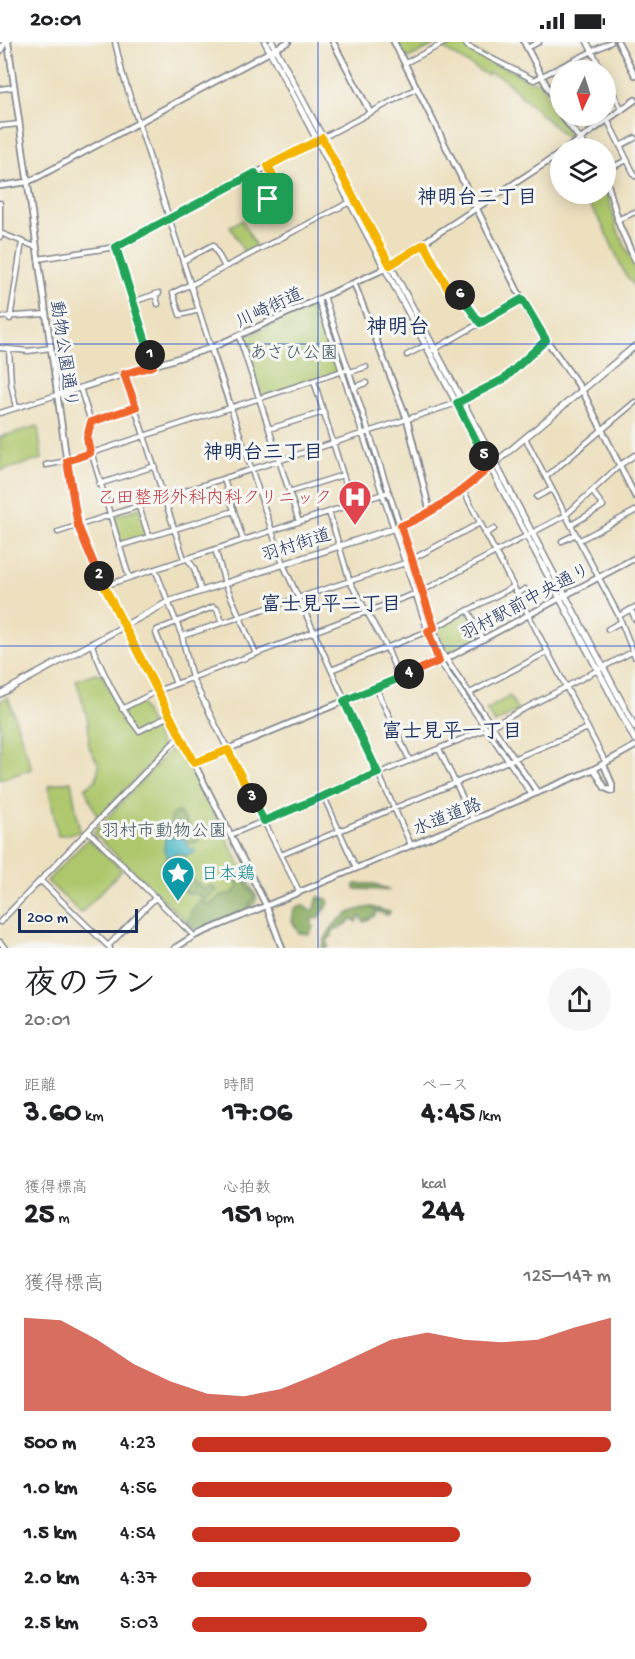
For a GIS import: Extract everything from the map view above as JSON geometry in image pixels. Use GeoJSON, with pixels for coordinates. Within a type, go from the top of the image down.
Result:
{"type":"FeatureCollection","features":[{"type":"Feature","properties":{"kind":"main road"},"geometry":{"type":"LineString","coordinates":[[0,51],[7,42]]}},
{"type":"Feature","properties":{"kind":"main road"},"geometry":{"type":"LineString","coordinates":[[265,42],[273,50],[388,267],[459,402],[490,467],[530,534]]}},
{"type":"Feature","properties":{"kind":"main road"},"geometry":{"type":"LineString","coordinates":[[272,42],[273,50]]}},
{"type":"Feature","properties":{"kind":"main road"},"geometry":{"type":"LineString","coordinates":[[388,267],[426,345],[432,351]]}},
{"type":"Feature","properties":{"kind":"main road","name":"羽村街道"},"geometry":{"type":"LineString","coordinates":[[0,694],[123,624],[168,602],[397,527],[430,512],[463,490],[635,346]]}},
{"type":"Feature","properties":{"kind":"main road"},"geometry":{"type":"LineString","coordinates":[[459,402],[496,462],[635,740]]}},
{"type":"Feature","properties":{"kind":"main road"},"geometry":{"type":"LineString","coordinates":[[601,669],[635,727]]}},
{"type":"Feature","properties":{"kind":"street","name":"動物公園通り"},"geometry":{"type":"LineString","coordinates":[[7,42],[78,526],[104,586],[266,905],[282,948]]}},
{"type":"Feature","properties":{"kind":"street"},"geometry":{"type":"LineString","coordinates":[[115,42],[138,122],[282,564],[411,845]]}},
{"type":"Feature","properties":{"kind":"street"},"geometry":{"type":"LineString","coordinates":[[0,186],[27,182],[288,42]]}},
{"type":"Feature","properties":{"kind":"street"},"geometry":{"type":"LineString","coordinates":[[333,42],[370,112]]}},
{"type":"Feature","properties":{"kind":"street"},"geometry":{"type":"LineString","coordinates":[[394,42],[522,299],[546,340],[582,390],[635,496]]}},
{"type":"Feature","properties":{"kind":"street"},"geometry":{"type":"LineString","coordinates":[[405,63],[446,42]]}},
{"type":"Feature","properties":{"kind":"street"},"geometry":{"type":"LineString","coordinates":[[465,42],[467,46],[528,78],[542,78],[611,42]]}},
{"type":"Feature","properties":{"kind":"street"},"geometry":{"type":"LineString","coordinates":[[524,42],[550,91]]}},
{"type":"Feature","properties":{"kind":"street"},"geometry":{"type":"LineString","coordinates":[[527,48],[539,42]]}},
{"type":"Feature","properties":{"kind":"street"},"geometry":{"type":"LineString","coordinates":[[587,42],[596,60]]}},
{"type":"Feature","properties":{"kind":"street"},"geometry":{"type":"LineString","coordinates":[[618,42],[635,75]]}},
{"type":"Feature","properties":{"kind":"street"},"geometry":{"type":"LineString","coordinates":[[0,90],[14,87]]}},
{"type":"Feature","properties":{"kind":"street"},"geometry":{"type":"LineString","coordinates":[[38,259],[116,247],[417,88]]}},
{"type":"Feature","properties":{"kind":"street"},"geometry":{"type":"LineString","coordinates":[[616,99],[622,110]]}},
{"type":"Feature","properties":{"kind":"street"},"geometry":{"type":"LineString","coordinates":[[616,115],[635,100]]}},
{"type":"Feature","properties":{"kind":"street"},"geometry":{"type":"LineString","coordinates":[[0,126],[19,124]]}},
{"type":"Feature","properties":{"kind":"street"},"geometry":{"type":"LineString","coordinates":[[584,138],[601,126]]}},
{"type":"Feature","properties":{"kind":"street"},"geometry":{"type":"LineString","coordinates":[[610,126],[635,176]]}},
{"type":"Feature","properties":{"kind":"street"},"geometry":{"type":"LineString","coordinates":[[620,146],[635,138]]}},
{"type":"Feature","properties":{"kind":"street","name":"川崎街道"},"geometry":{"type":"LineString","coordinates":[[57,395],[211,348],[388,267],[550,160]]}},
{"type":"Feature","properties":{"kind":"street"},"geometry":{"type":"LineString","coordinates":[[616,165],[627,160]]}},
{"type":"Feature","properties":{"kind":"street"},"geometry":{"type":"LineString","coordinates":[[255,173],[268,199],[282,192],[268,166]]}},
{"type":"Feature","properties":{"kind":"street"},"geometry":{"type":"LineString","coordinates":[[244,179],[250,193]]}},
{"type":"Feature","properties":{"kind":"street"},"geometry":{"type":"LineString","coordinates":[[199,310],[180,315],[173,293],[352,200]]}},
{"type":"Feature","properties":{"kind":"street"},"geometry":{"type":"LineString","coordinates":[[0,203],[0,234],[36,246]]}},
{"type":"Feature","properties":{"kind":"street"},"geometry":{"type":"LineString","coordinates":[[613,204],[635,260]]}},
{"type":"Feature","properties":{"kind":"street"},"geometry":{"type":"LineString","coordinates":[[618,220],[635,212]]}},
{"type":"Feature","properties":{"kind":"street"},"geometry":{"type":"LineString","coordinates":[[10,319],[22,242]]}},
{"type":"Feature","properties":{"kind":"street"},"geometry":{"type":"LineString","coordinates":[[424,244],[448,289],[454,286],[480,323]]}},
{"type":"Feature","properties":{"kind":"street"},"geometry":{"type":"LineString","coordinates":[[183,261],[213,245],[225,267]]}},
{"type":"Feature","properties":{"kind":"street"},"geometry":{"type":"LineString","coordinates":[[116,247],[153,366]]}},
{"type":"Feature","properties":{"kind":"street"},"geometry":{"type":"LineString","coordinates":[[354,283],[407,419],[430,512]]}},
{"type":"Feature","properties":{"kind":"street"},"geometry":{"type":"LineString","coordinates":[[133,302],[157,294],[158,303]]}},
{"type":"Feature","properties":{"kind":"street"},"geometry":{"type":"LineString","coordinates":[[324,296],[389,492],[405,563],[439,661],[532,795]]}},
{"type":"Feature","properties":{"kind":"street"},"geometry":{"type":"LineString","coordinates":[[318,299],[382,494],[412,560],[446,659],[538,793]]}},
{"type":"Feature","properties":{"kind":"street"},"geometry":{"type":"LineString","coordinates":[[432,351],[522,299]]}},
{"type":"Feature","properties":{"kind":"street"},"geometry":{"type":"LineString","coordinates":[[0,317],[10,319],[46,314]]}},
{"type":"Feature","properties":{"kind":"street"},"geometry":{"type":"LineString","coordinates":[[239,336],[299,522]]}},
{"type":"Feature","properties":{"kind":"street"},"geometry":{"type":"LineString","coordinates":[[58,532],[459,402],[507,377],[546,340]]}},
{"type":"Feature","properties":{"kind":"street"},"geometry":{"type":"LineString","coordinates":[[407,355],[426,345]]}},
{"type":"Feature","properties":{"kind":"street"},"geometry":{"type":"LineString","coordinates":[[0,348],[28,351],[51,348]]}},
{"type":"Feature","properties":{"kind":"street"},"geometry":{"type":"LineString","coordinates":[[9,349],[11,383],[16,408]]}},
{"type":"Feature","properties":{"kind":"street"},"geometry":{"type":"LineString","coordinates":[[46,465],[67,461],[342,372],[366,367]]}},
{"type":"Feature","properties":{"kind":"street"},"geometry":{"type":"LineString","coordinates":[[124,374],[174,529],[185,559],[194,568],[201,591]]}},
{"type":"Feature","properties":{"kind":"street"},"geometry":{"type":"LineString","coordinates":[[314,381],[352,504]]}},
{"type":"Feature","properties":{"kind":"street"},"geometry":{"type":"LineString","coordinates":[[355,387],[366,382]]}},
{"type":"Feature","properties":{"kind":"street"},"geometry":{"type":"LineString","coordinates":[[80,388],[91,422],[87,438],[90,453],[129,577]]}},
{"type":"Feature","properties":{"kind":"street"},"geometry":{"type":"LineString","coordinates":[[0,412],[57,395]]}},
{"type":"Feature","properties":{"kind":"street"},"geometry":{"type":"LineString","coordinates":[[546,477],[635,402]]}},
{"type":"Feature","properties":{"kind":"street"},"geometry":{"type":"LineString","coordinates":[[91,422],[136,407]]}},
{"type":"Feature","properties":{"kind":"street"},"geometry":{"type":"LineString","coordinates":[[269,429],[324,412]]}},
{"type":"Feature","properties":{"kind":"street"},"geometry":{"type":"LineString","coordinates":[[230,835],[486,729],[634,654],[619,616],[525,438]]}},
{"type":"Feature","properties":{"kind":"street"},"geometry":{"type":"LineString","coordinates":[[122,709],[157,691],[416,594],[566,515],[620,465],[635,455]]}},
{"type":"Feature","properties":{"kind":"street"},"geometry":{"type":"LineString","coordinates":[[99,484],[155,466]]}},
{"type":"Feature","properties":{"kind":"street"},"geometry":{"type":"LineString","coordinates":[[290,492],[343,475]]}},
{"type":"Feature","properties":{"kind":"street"},"geometry":{"type":"LineString","coordinates":[[224,479],[243,540]]}},
{"type":"Feature","properties":{"kind":"street"},"geometry":{"type":"LineString","coordinates":[[537,497],[552,489]]}},
{"type":"Feature","properties":{"kind":"street"},"geometry":{"type":"LineString","coordinates":[[463,490],[588,728],[605,764],[612,791],[605,788],[594,769]]}},
{"type":"Feature","properties":{"kind":"street"},"geometry":{"type":"LineString","coordinates":[[571,525],[603,506],[592,491]]}},
{"type":"Feature","properties":{"kind":"street"},"geometry":{"type":"LineString","coordinates":[[104,586],[389,492]]}},
{"type":"Feature","properties":{"kind":"street"},"geometry":{"type":"LineString","coordinates":[[138,506],[149,537]]}},
{"type":"Feature","properties":{"kind":"street"},"geometry":{"type":"LineString","coordinates":[[119,546],[234,511]]}},
{"type":"Feature","properties":{"kind":"street"},"geometry":{"type":"LineString","coordinates":[[580,540],[635,511]]}},
{"type":"Feature","properties":{"kind":"street"},"geometry":{"type":"LineString","coordinates":[[329,512],[350,582],[387,648],[399,678]]}},
{"type":"Feature","properties":{"kind":"street"},"geometry":{"type":"LineString","coordinates":[[182,636],[405,563],[480,523]]}},
{"type":"Feature","properties":{"kind":"street"},"geometry":{"type":"LineString","coordinates":[[485,534],[494,529]]}},
{"type":"Feature","properties":{"kind":"street"},"geometry":{"type":"LineString","coordinates":[[562,541],[576,534]]}},
{"type":"Feature","properties":{"kind":"street"},"geometry":{"type":"LineString","coordinates":[[215,549],[225,583],[256,654]]}},
{"type":"Feature","properties":{"kind":"street","name":"羽村駅前中央通り"},"geometry":{"type":"LineString","coordinates":[[194,763],[446,659],[635,558]]}},
{"type":"Feature","properties":{"kind":"street"},"geometry":{"type":"LineString","coordinates":[[155,569],[182,636],[192,678],[299,891]]}},
{"type":"Feature","properties":{"kind":"street"},"geometry":{"type":"LineString","coordinates":[[331,670],[428,631],[513,587]]}},
{"type":"Feature","properties":{"kind":"street"},"geometry":{"type":"LineString","coordinates":[[517,594],[525,589]]}},
{"type":"Feature","properties":{"kind":"street"},"geometry":{"type":"LineString","coordinates":[[176,684],[156,633],[157,630],[176,620],[213,607],[217,609],[222,623]]}},
{"type":"Feature","properties":{"kind":"street"},"geometry":{"type":"LineString","coordinates":[[619,616],[633,608],[635,619]]}},
{"type":"Feature","properties":{"kind":"street"},"geometry":{"type":"LineString","coordinates":[[468,610],[483,639]]}},
{"type":"Feature","properties":{"kind":"street"},"geometry":{"type":"LineString","coordinates":[[608,629],[621,622]]}},
{"type":"Feature","properties":{"kind":"street"},"geometry":{"type":"LineString","coordinates":[[91,642],[122,709],[139,731],[169,716]]}},
{"type":"Feature","properties":{"kind":"street"},"geometry":{"type":"LineString","coordinates":[[470,693],[547,652]]}},
{"type":"Feature","properties":{"kind":"street"},"geometry":{"type":"LineString","coordinates":[[376,688],[410,761]]}},
{"type":"Feature","properties":{"kind":"street"},"geometry":{"type":"LineString","coordinates":[[281,855],[588,728]]}},
{"type":"Feature","properties":{"kind":"street"},"geometry":{"type":"LineString","coordinates":[[0,922],[180,736]]}},
{"type":"Feature","properties":{"kind":"street","name":"水道道路"},"geometry":{"type":"LineString","coordinates":[[175,948],[194,936],[266,905],[594,769],[635,746]]}},
{"type":"Feature","properties":{"kind":"street"},"geometry":{"type":"LineString","coordinates":[[439,749],[473,819]]}},
{"type":"Feature","properties":{"kind":"street"},"geometry":{"type":"LineString","coordinates":[[324,796],[356,868]]}},
{"type":"Feature","properties":{"kind":"street"},"geometry":{"type":"LineString","coordinates":[[88,831],[194,936]]}},
{"type":"Feature","properties":{"kind":"street"},"geometry":{"type":"LineString","coordinates":[[41,880],[109,947],[156,897]]}},
{"type":"Feature","properties":{"kind":"street"},"geometry":{"type":"LineString","coordinates":[[0,942],[5,948]]}},
{"type":"Feature","properties":{"kind":"green space"},"geometry":{"type":"Polygon","coordinates":[[[398,42],[435,42],[442,46],[450,42],[464,42],[467,47],[532,82],[540,81],[550,98],[550,122],[501,77],[489,73],[487,75],[436,44],[406,59],[398,42]]]}},
{"type":"Feature","properties":{"kind":"green space"},"geometry":{"type":"Polygon","coordinates":[[[554,126],[566,126],[573,138],[567,138],[554,126]]]}},
{"type":"Feature","properties":{"kind":"green space"},"geometry":{"type":"Polygon","coordinates":[[[589,204],[610,204],[617,229],[635,267],[635,287],[625,274],[601,222],[589,204]]]}},
{"type":"Feature","properties":{"kind":"green space"},"geometry":{"type":"Polygon","coordinates":[[[242,220],[256,247],[245,254],[230,226],[242,220]]]}},
{"type":"Feature","properties":{"kind":"green space","name":"あさひ公園"},"geometry":{"type":"Polygon","coordinates":[[[318,303],[342,371],[262,398],[243,338],[318,303]]]}},
{"type":"Feature","properties":{"kind":"green space"},"geometry":{"type":"Polygon","coordinates":[[[38,426],[42,459],[0,471],[0,437],[38,426]]]}},
{"type":"Feature","properties":{"kind":"green space"},"geometry":{"type":"Polygon","coordinates":[[[139,508],[148,537],[122,545],[113,517],[139,508]]]}},
{"type":"Feature","properties":{"kind":"green space"},"geometry":{"type":"Polygon","coordinates":[[[468,612],[481,637],[447,654],[436,627],[468,612]]]}},
{"type":"Feature","properties":{"kind":"green space"},"geometry":{"type":"Polygon","coordinates":[[[95,673],[102,674],[121,712],[140,702],[163,750],[98,818],[85,788],[96,780],[99,765],[88,745],[88,720],[76,680],[95,673]]]}},
{"type":"Feature","properties":{"kind":"green space"},"geometry":{"type":"Polygon","coordinates":[[[510,696],[518,711],[495,723],[486,710],[510,696]]]}},
{"type":"Feature","properties":{"kind":"green space"},"geometry":{"type":"Polygon","coordinates":[[[8,697],[32,769],[0,780],[0,701],[8,697]]]}},
{"type":"Feature","properties":{"kind":"green space","name":"羽村市動物公園"},"geometry":{"type":"Polygon","coordinates":[[[176,744],[179,745],[257,898],[254,905],[195,930],[93,833],[176,744]]]}},
{"type":"Feature","properties":{"kind":"green space"},"geometry":{"type":"Polygon","coordinates":[[[71,781],[80,832],[58,836],[49,789],[50,785],[71,781]]]}},
{"type":"Feature","properties":{"kind":"green space"},"geometry":{"type":"Polygon","coordinates":[[[175,812],[179,812],[190,826],[189,833],[199,838],[198,842],[187,844],[184,838],[181,841],[170,839],[171,817],[175,812]]]}},
{"type":"Feature","properties":{"kind":"green space"},"geometry":{"type":"Polygon","coordinates":[[[88,839],[122,870],[81,913],[47,881],[88,839]]]}},
{"type":"Feature","properties":{"kind":"green space"},"geometry":{"type":"Polygon","coordinates":[[[167,858],[174,870],[186,875],[204,890],[211,885],[217,890],[204,900],[196,894],[180,890],[180,885],[177,888],[166,882],[168,875],[162,869],[162,864],[167,858]]]}},
{"type":"Feature","properties":{"kind":"green space"},"geometry":{"type":"Polygon","coordinates":[[[241,874],[244,875],[248,887],[255,896],[247,910],[198,931],[188,922],[192,910],[200,901],[210,905],[221,895],[231,894],[238,888],[235,879],[241,874]]]}},
{"type":"Feature","properties":{"kind":"green space"},"geometry":{"type":"Polygon","coordinates":[[[355,884],[375,884],[390,890],[355,889],[355,884]]]}},
{"type":"Feature","properties":{"kind":"green space"},"geometry":{"type":"Polygon","coordinates":[[[318,897],[327,899],[329,903],[319,918],[311,919],[313,927],[309,934],[299,933],[292,921],[294,910],[302,905],[311,911],[315,908],[318,897]]]}},
{"type":"Feature","properties":{"kind":"green space"},"geometry":{"type":"Polygon","coordinates":[[[371,907],[390,912],[388,915],[375,911],[375,915],[364,922],[360,916],[356,922],[351,918],[346,925],[343,924],[342,927],[333,930],[332,936],[327,940],[328,947],[322,948],[334,925],[354,911],[371,907]]]}},
{"type":"Feature","properties":{"kind":"water"},"geometry":{"type":"Polygon","coordinates":[[[168,823],[168,837],[185,839],[189,848],[195,850],[194,853],[186,856],[178,853],[167,857],[164,848],[168,823]]]}},
{"type":"Feature","properties":{"kind":"place","name":"乙田整形外科内科クリニック"},"geometry":{"type":"Point","coordinates":[355,526]}},
{"type":"Feature","properties":{"kind":"place","name":"日本鶏"},"geometry":{"type":"Point","coordinates":[178,902]}},
{"type":"Feature","properties":{"kind":"district","name":"神明台二丁目"},"geometry":{"type":"Point","coordinates":[477,196]}},
{"type":"Feature","properties":{"kind":"district","name":"神明台"},"geometry":{"type":"Point","coordinates":[398,326]}},
{"type":"Feature","properties":{"kind":"district","name":"神明台三丁目"},"geometry":{"type":"Point","coordinates":[263,451]}},
{"type":"Feature","properties":{"kind":"district","name":"富士見平二丁目"},"geometry":{"type":"Point","coordinates":[331,603]}},
{"type":"Feature","properties":{"kind":"district","name":"富士見平一丁目"},"geometry":{"type":"Point","coordinates":[452,730]}},
{"type":"Feature","properties":{"kind":"route"},"geometry":{"type":"LineString","coordinates":[[322,138],[390,265],[424,244],[448,289],[454,286],[480,323],[522,299],[546,340],[504,379],[457,403],[490,467],[453,498],[417,520],[401,526],[434,628],[428,631],[439,661],[344,701],[378,773],[264,821],[228,750],[194,763],[85,545],[75,514],[67,461],[90,453],[87,431],[91,422],[136,407],[124,374],[153,366],[116,247],[255,173],[268,199],[282,192],[268,166],[322,138]]}}]}
